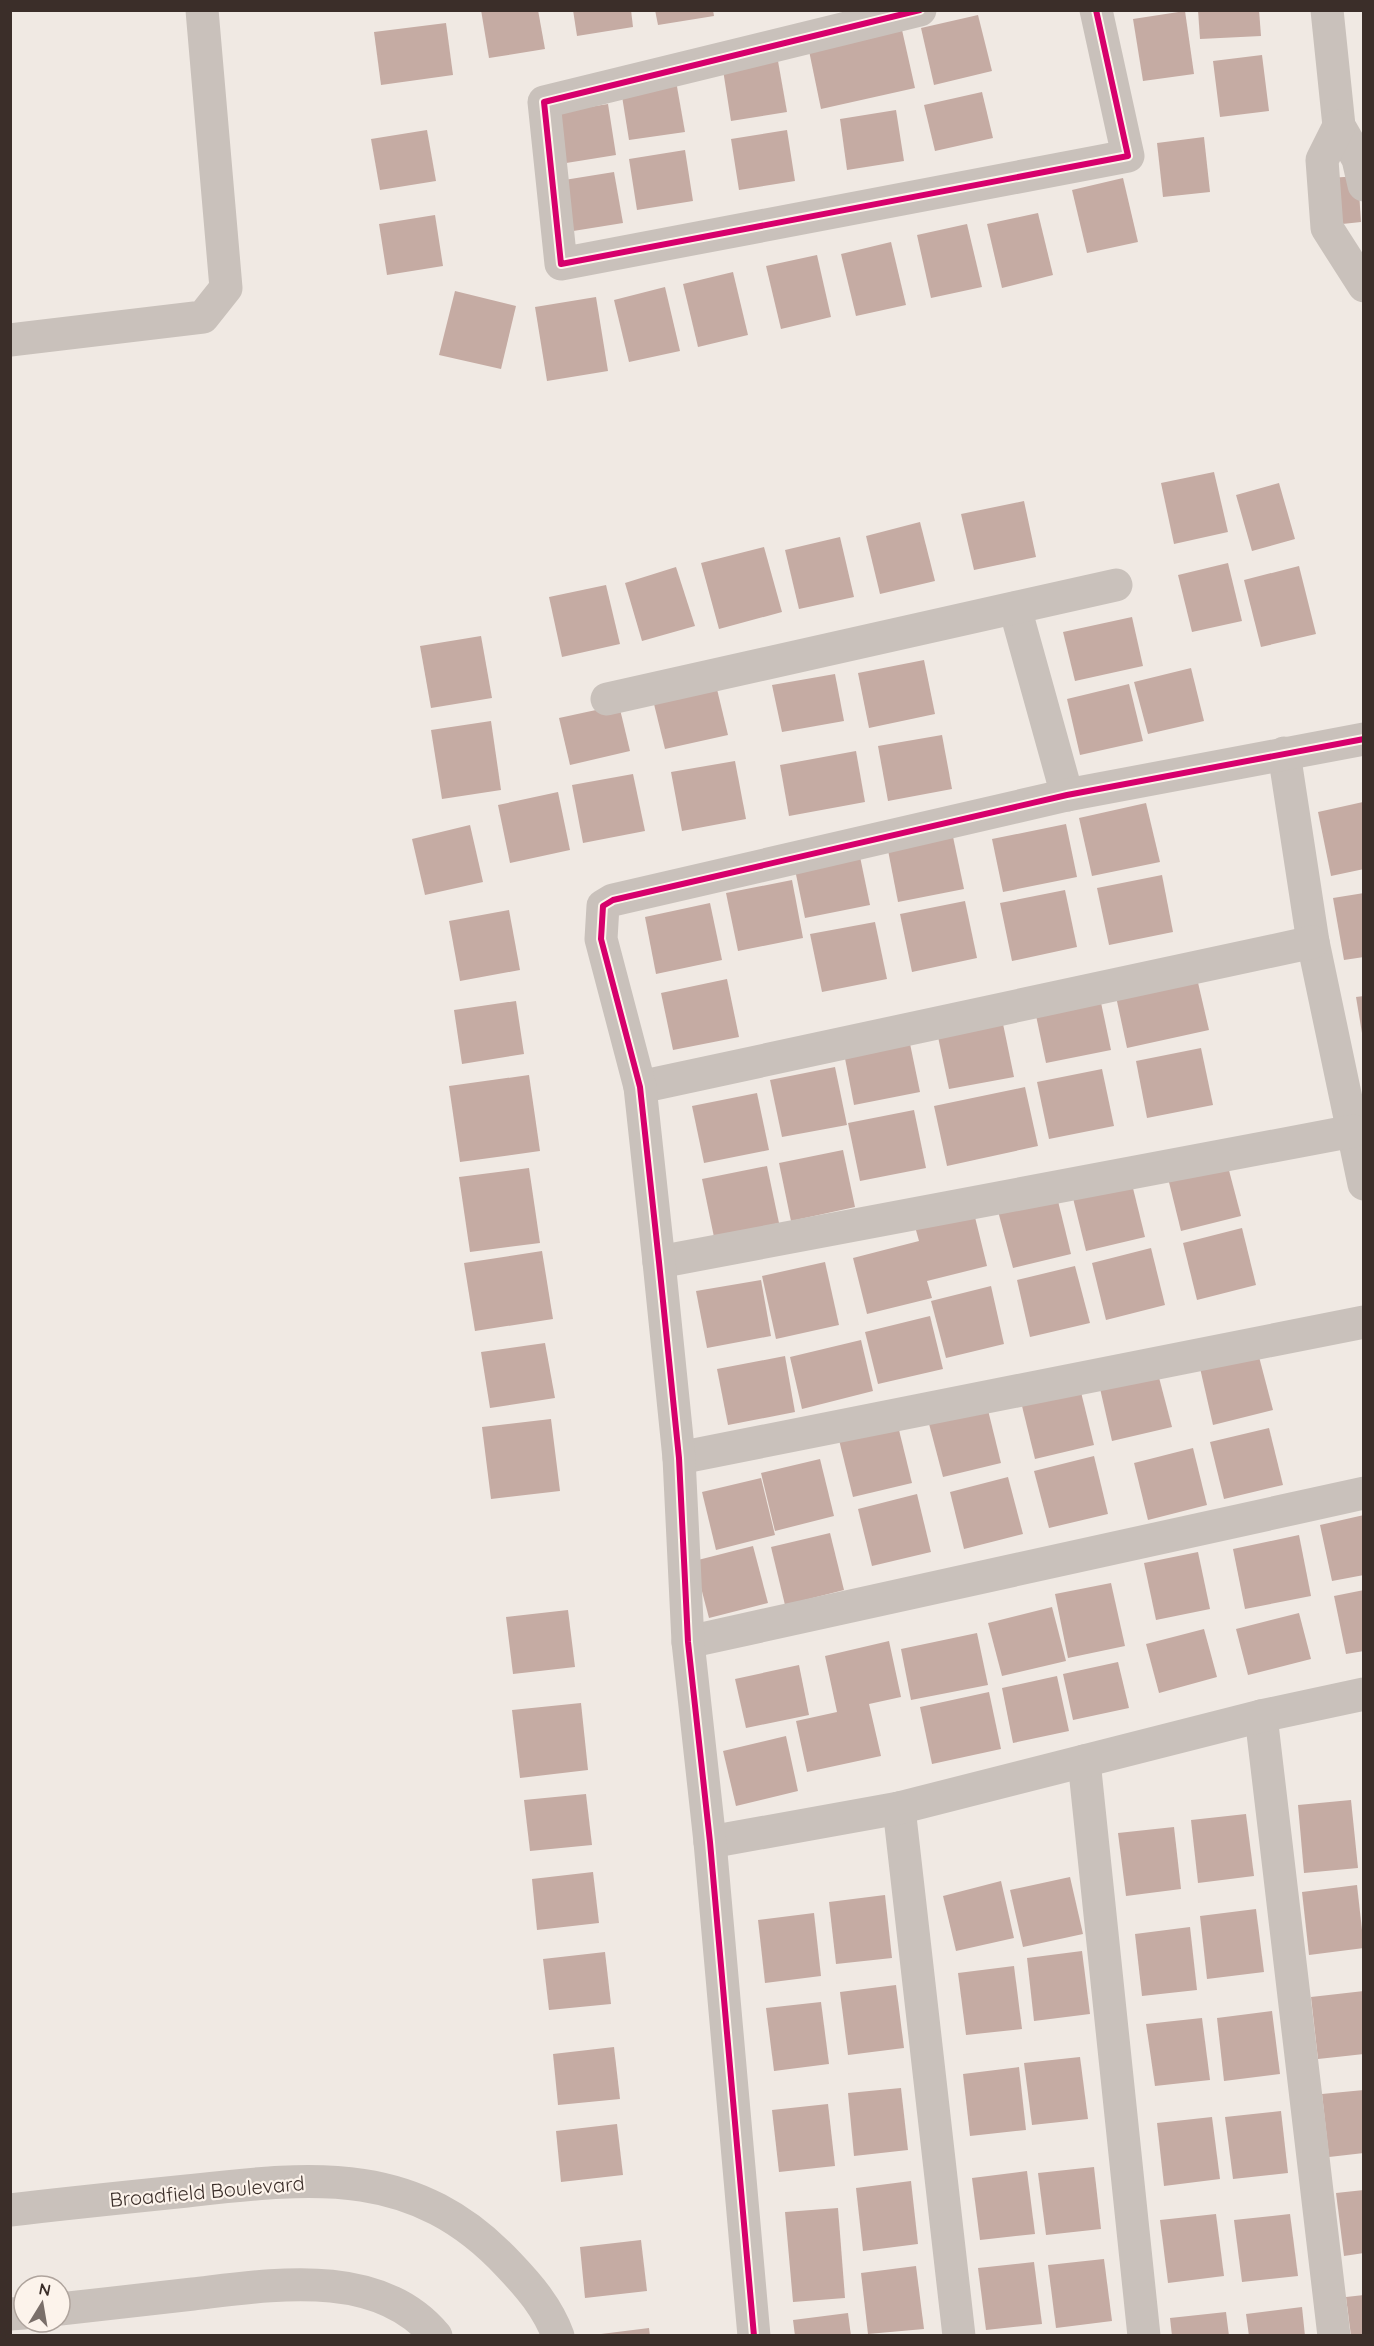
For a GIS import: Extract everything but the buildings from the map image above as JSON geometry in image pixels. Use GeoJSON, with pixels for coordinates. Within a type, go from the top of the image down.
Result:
{"type":"FeatureCollection","features":[{"type":"Feature","properties":{"kind":"street"},"geometry":{"type":"LineString","coordinates":[[10,340],[203,317],[226,288],[202,10]]}},
{"type":"Feature","properties":{"kind":"street"},"geometry":{"type":"LineString","coordinates":[[920,10],[544,102],[561,264],[1128,156],[1096,10]]}},
{"type":"Feature","properties":{"kind":"street"},"geometry":{"type":"LineString","coordinates":[[1327,10],[1339,126],[1358,159],[1364,185]]}},
{"type":"Feature","properties":{"kind":"street"},"geometry":{"type":"LineString","coordinates":[[1339,126],[1322,160],[1327,228],[1364,286]]}},
{"type":"Feature","properties":{"kind":"street"},"geometry":{"type":"LineString","coordinates":[[607,699],[1116,585]]}},
{"type":"Feature","properties":{"kind":"street"},"geometry":{"type":"LineString","coordinates":[[1015,608],[1067,795]]}},
{"type":"Feature","properties":{"kind":"street"},"geometry":{"type":"LineString","coordinates":[[754,2336],[710,1842],[688,1642],[679,1458],[659,1262],[640,1087],[601,939],[603,906],[613,900],[1067,795],[1364,739]]}},
{"type":"Feature","properties":{"kind":"street"},"geometry":{"type":"LineString","coordinates":[[1284,753],[1313,942],[1364,1184]]}},
{"type":"Feature","properties":{"kind":"street"},"geometry":{"type":"LineString","coordinates":[[640,1087],[1313,942]]}},
{"type":"Feature","properties":{"kind":"street"},"geometry":{"type":"LineString","coordinates":[[659,1262],[1353,1131]]}},
{"type":"Feature","properties":{"kind":"street"},"geometry":{"type":"LineString","coordinates":[[679,1458],[1364,1322]]}},
{"type":"Feature","properties":{"kind":"street"},"geometry":{"type":"LineString","coordinates":[[688,1642],[1364,1493]]}},
{"type":"Feature","properties":{"kind":"street"},"geometry":{"type":"LineString","coordinates":[[710,1842],[899,1808],[1261,1716],[1364,1694]]}},
{"type":"Feature","properties":{"kind":"street"},"geometry":{"type":"LineString","coordinates":[[1261,1716],[1334,2336]]}},
{"type":"Feature","properties":{"kind":"street"},"geometry":{"type":"LineString","coordinates":[[1084,1761],[1144,2336]]}},
{"type":"Feature","properties":{"kind":"street"},"geometry":{"type":"LineString","coordinates":[[899,1808],[959,2336]]}},
{"type":"Feature","properties":{"kind":"street","name":"Broadfield Boulevard"},"geometry":{"type":"LineString","coordinates":[[10,2210],[287,2181],[368,2186],[406,2195],[439,2208],[472,2229],[531,2287],[554,2325],[558,2336]]}},
{"type":"Feature","properties":{"kind":"street"},"geometry":{"type":"LineString","coordinates":[[72,2308],[232,2290],[318,2284],[355,2290],[396,2304],[428,2326],[436,2336]]}},
{"type":"Feature","properties":{"kind":"cycle path"},"geometry":{"type":"LineString","coordinates":[[920,10],[544,102],[561,264],[1128,156],[1096,10]]}},
{"type":"Feature","properties":{"kind":"cycle path"},"geometry":{"type":"LineString","coordinates":[[754,2336],[710,1842],[688,1642],[679,1458],[659,1262],[640,1087],[601,939],[603,906],[613,900],[1067,795],[1364,739]]}}]}
